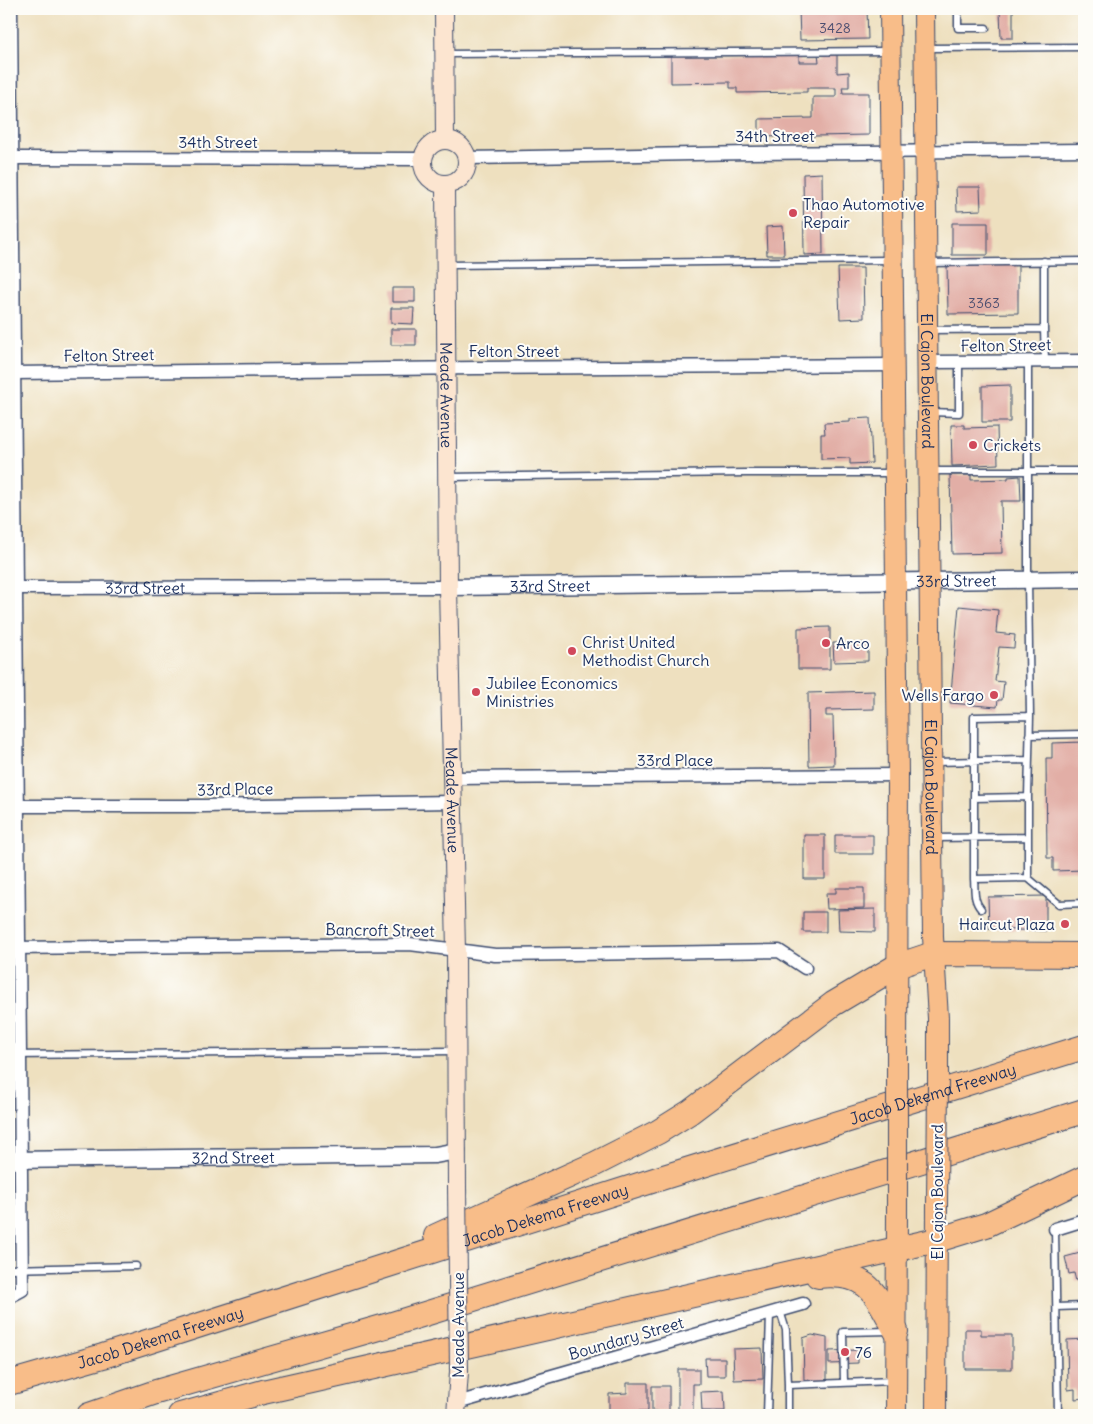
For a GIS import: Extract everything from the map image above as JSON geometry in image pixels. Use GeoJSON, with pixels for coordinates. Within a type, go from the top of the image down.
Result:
{"type":"FeatureCollection","features":[{"type":"Feature","properties":{"kind":"highway"},"geometry":{"type":"LineString","coordinates":[[328,1285],[595,1164],[658,1132],[690,1112],[833,1004],[897,966],[933,954],[1084,956]]}},
{"type":"Feature","properties":{"kind":"highway","name":"Jacob Dekema Freeway"},"geometry":{"type":"LineString","coordinates":[[9,1383],[103,1356],[682,1172],[1084,1047]]}},
{"type":"Feature","properties":{"kind":"highway"},"geometry":{"type":"LineString","coordinates":[[89,1415],[156,1392],[399,1322],[1084,1111]]}},
{"type":"Feature","properties":{"kind":"highway"},"geometry":{"type":"LineString","coordinates":[[180,1415],[263,1392],[937,1240],[986,1225],[1084,1178]]}},
{"type":"Feature","properties":{"kind":"highway"},"geometry":{"type":"LineString","coordinates":[[727,1287],[827,1276],[848,1276],[864,1283],[875,1294],[896,1331]]}},
{"type":"Feature","properties":{"kind":"main road"},"geometry":{"type":"LineString","coordinates":[[444,9],[445,140]]}},
{"type":"Feature","properties":{"kind":"main road","name":"El Cajon Boulevard"},"geometry":{"type":"LineString","coordinates":[[890,9],[898,775],[896,1415]]}},
{"type":"Feature","properties":{"kind":"main road","name":"El Cajon Boulevard"},"geometry":{"type":"LineString","coordinates":[[924,9],[933,954],[937,995],[938,1053],[936,1415]]}},
{"type":"Feature","properties":{"kind":"main road"},"geometry":{"type":"LineString","coordinates":[[445,140],[460,146],[467,158],[467,166],[459,179],[445,184],[431,178],[426,172],[423,159],[429,147],[435,142],[445,140]]}},
{"type":"Feature","properties":{"kind":"main road","name":"Meade Avenue"},"geometry":{"type":"LineString","coordinates":[[445,184],[448,587],[456,950],[460,1372],[456,1409]]}},
{"type":"Feature","properties":{"kind":"street"},"geometry":{"type":"LineString","coordinates":[[9,1298],[22,1290],[15,1269],[13,845],[18,806],[13,732],[12,630],[16,588],[12,512],[12,403],[14,373],[11,293],[11,9]]}},
{"type":"Feature","properties":{"kind":"street","name":"34th Street"},"geometry":{"type":"LineString","coordinates":[[467,158],[1084,150]]}},
{"type":"Feature","properties":{"kind":"street","name":"34th Street"},"geometry":{"type":"LineString","coordinates":[[12,158],[423,159]]}},
{"type":"Feature","properties":{"kind":"street","name":"Felton Street"},"geometry":{"type":"LineString","coordinates":[[928,362],[1084,361]]}},
{"type":"Feature","properties":{"kind":"street","name":"Felton Street"},"geometry":{"type":"LineString","coordinates":[[14,373],[894,365]]}},
{"type":"Feature","properties":{"kind":"street","name":"33rd Street"},"geometry":{"type":"LineString","coordinates":[[16,588],[448,587],[1084,579]]}},
{"type":"Feature","properties":{"kind":"street","name":"33rd Place"},"geometry":{"type":"LineString","coordinates":[[452,778],[898,775]]}},
{"type":"Feature","properties":{"kind":"street","name":"33rd Place"},"geometry":{"type":"LineString","coordinates":[[18,806],[203,806],[452,802]]}},
{"type":"Feature","properties":{"kind":"street","name":"Bancroft Street"},"geometry":{"type":"LineString","coordinates":[[14,948],[410,944],[433,945],[456,950],[495,954],[779,951],[805,968]]}},
{"type":"Feature","properties":{"kind":"street","name":"32nd Street"},"geometry":{"type":"LineString","coordinates":[[15,1160],[429,1155],[457,1151]]}},
{"type":"Feature","properties":{"kind":"street"},"geometry":{"type":"LineString","coordinates":[[1055,1230],[1084,1220]]}},
{"type":"Feature","properties":{"kind":"street","name":"Boundary Street"},"geometry":{"type":"LineString","coordinates":[[456,1409],[803,1304]]}},
{"type":"Feature","properties":{"kind":"lane"},"geometry":{"type":"LineString","coordinates":[[958,9],[958,28],[986,28]]}},
{"type":"Feature","properties":{"kind":"lane"},"geometry":{"type":"LineString","coordinates":[[924,48],[1084,47]]}},
{"type":"Feature","properties":{"kind":"lane"},"geometry":{"type":"LineString","coordinates":[[444,54],[890,51]]}},
{"type":"Feature","properties":{"kind":"lane"},"geometry":{"type":"LineString","coordinates":[[446,265],[892,260]]}},
{"type":"Feature","properties":{"kind":"lane"},"geometry":{"type":"LineString","coordinates":[[1044,261],[1045,361]]}},
{"type":"Feature","properties":{"kind":"lane"},"geometry":{"type":"LineString","coordinates":[[927,263],[1084,261]]}},
{"type":"Feature","properties":{"kind":"lane"},"geometry":{"type":"LineString","coordinates":[[927,330],[1044,329]]}},
{"type":"Feature","properties":{"kind":"lane"},"geometry":{"type":"LineString","coordinates":[[1028,361],[1030,716],[1028,878]]}},
{"type":"Feature","properties":{"kind":"lane"},"geometry":{"type":"LineString","coordinates":[[928,412],[959,413],[959,362]]}},
{"type":"Feature","properties":{"kind":"lane"},"geometry":{"type":"LineString","coordinates":[[929,472],[1084,471]]}},
{"type":"Feature","properties":{"kind":"lane"},"geometry":{"type":"LineString","coordinates":[[448,477],[746,473],[895,474]]}},
{"type":"Feature","properties":{"kind":"lane"},"geometry":{"type":"LineString","coordinates":[[981,909],[976,904],[974,878],[974,717],[1030,716]]}},
{"type":"Feature","properties":{"kind":"lane"},"geometry":{"type":"LineString","coordinates":[[1029,735],[1084,734]]}},
{"type":"Feature","properties":{"kind":"lane"},"geometry":{"type":"LineString","coordinates":[[932,763],[1028,760]]}},
{"type":"Feature","properties":{"kind":"lane"},"geometry":{"type":"LineString","coordinates":[[974,798],[1028,797]]}},
{"type":"Feature","properties":{"kind":"lane"},"geometry":{"type":"LineString","coordinates":[[932,838],[1028,837]]}},
{"type":"Feature","properties":{"kind":"lane"},"geometry":{"type":"LineString","coordinates":[[974,878],[1028,878],[1059,904],[1084,903]]}},
{"type":"Feature","properties":{"kind":"lane"},"geometry":{"type":"LineString","coordinates":[[14,1055],[456,1051]]}},
{"type":"Feature","properties":{"kind":"lane"},"geometry":{"type":"LineString","coordinates":[[1055,1230],[1058,1415]]}},
{"type":"Feature","properties":{"kind":"lane"},"geometry":{"type":"LineString","coordinates":[[15,1269],[136,1266]]}},
{"type":"Feature","properties":{"kind":"lane"},"geometry":{"type":"LineString","coordinates":[[1056,1307],[1084,1306]]}},
{"type":"Feature","properties":{"kind":"lane"},"geometry":{"type":"LineString","coordinates":[[775,1313],[786,1330],[788,1415]]}},
{"type":"Feature","properties":{"kind":"lane"},"geometry":{"type":"LineString","coordinates":[[767,1415],[775,1313]]}},
{"type":"Feature","properties":{"kind":"lane"},"geometry":{"type":"LineString","coordinates":[[844,1383],[843,1332],[896,1331]]}},
{"type":"Feature","properties":{"kind":"lane"},"geometry":{"type":"LineString","coordinates":[[788,1385],[896,1380]]}},
{"type":"Feature","properties":{"kind":"building"},"geometry":{"type":"Polygon","coordinates":[[[799,9],[867,9],[868,39],[800,40],[799,9]]]}},
{"type":"Feature","properties":{"kind":"building"},"geometry":{"type":"Polygon","coordinates":[[[1013,9],[1013,38],[1001,38],[1000,10],[1013,9]]]}},
{"type":"Feature","properties":{"kind":"building"},"geometry":{"type":"Polygon","coordinates":[[[818,53],[837,53],[837,73],[849,72],[849,87],[842,87],[843,93],[869,93],[869,135],[759,137],[759,119],[813,118],[813,97],[836,97],[836,88],[807,88],[807,92],[737,93],[737,88],[730,88],[730,82],[671,83],[671,55],[799,54],[799,62],[819,62],[818,53]]]}},
{"type":"Feature","properties":{"kind":"building"},"geometry":{"type":"Polygon","coordinates":[[[822,173],[823,254],[804,255],[803,174],[822,173]]]}},
{"type":"Feature","properties":{"kind":"building"},"geometry":{"type":"Polygon","coordinates":[[[956,187],[980,187],[981,210],[957,211],[956,187]]]}},
{"type":"Feature","properties":{"kind":"building"},"geometry":{"type":"Polygon","coordinates":[[[952,223],[988,223],[988,255],[952,255],[952,223]]]}},
{"type":"Feature","properties":{"kind":"building"},"geometry":{"type":"Polygon","coordinates":[[[783,226],[784,255],[767,255],[766,227],[783,226]]]}},
{"type":"Feature","properties":{"kind":"building"},"geometry":{"type":"Polygon","coordinates":[[[1018,263],[1018,313],[948,314],[947,264],[1018,263]]]}},
{"type":"Feature","properties":{"kind":"building"},"geometry":{"type":"Polygon","coordinates":[[[838,268],[863,268],[864,318],[840,319],[838,268]]]}},
{"type":"Feature","properties":{"kind":"building"},"geometry":{"type":"Polygon","coordinates":[[[392,288],[415,288],[415,302],[392,302],[392,288]]]}},
{"type":"Feature","properties":{"kind":"building"},"geometry":{"type":"Polygon","coordinates":[[[391,308],[414,308],[413,324],[391,323],[391,308]]]}},
{"type":"Feature","properties":{"kind":"building"},"geometry":{"type":"Polygon","coordinates":[[[391,329],[416,329],[416,345],[391,345],[391,329]]]}},
{"type":"Feature","properties":{"kind":"building"},"geometry":{"type":"Polygon","coordinates":[[[1010,385],[1010,422],[982,422],[982,386],[1010,385]]]}},
{"type":"Feature","properties":{"kind":"building"},"geometry":{"type":"Polygon","coordinates":[[[870,418],[872,463],[850,464],[850,458],[821,459],[821,434],[825,434],[824,423],[850,422],[850,419],[870,418]]]}},
{"type":"Feature","properties":{"kind":"building"},"geometry":{"type":"Polygon","coordinates":[[[951,425],[964,425],[964,428],[997,427],[998,464],[952,466],[951,425]]]}},
{"type":"Feature","properties":{"kind":"building"},"geometry":{"type":"Polygon","coordinates":[[[950,475],[971,475],[971,480],[1008,479],[1008,477],[1020,476],[1021,501],[1001,501],[1002,553],[952,554],[950,475]]]}},
{"type":"Feature","properties":{"kind":"building"},"geometry":{"type":"Polygon","coordinates":[[[959,606],[998,610],[996,633],[1015,635],[1014,648],[999,647],[995,681],[1004,682],[1002,700],[998,700],[997,707],[950,703],[959,606]]]}},
{"type":"Feature","properties":{"kind":"building"},"geometry":{"type":"Polygon","coordinates":[[[830,627],[830,669],[798,669],[798,628],[830,627]]]}},
{"type":"Feature","properties":{"kind":"building"},"geometry":{"type":"Polygon","coordinates":[[[833,643],[868,643],[868,661],[834,662],[833,643]]]}},
{"type":"Feature","properties":{"kind":"building"},"geometry":{"type":"Polygon","coordinates":[[[874,691],[874,709],[826,710],[826,716],[833,716],[834,765],[809,766],[808,693],[874,691]]]}},
{"type":"Feature","properties":{"kind":"building"},"geometry":{"type":"Polygon","coordinates":[[[1084,742],[1084,870],[1053,871],[1053,858],[1047,858],[1046,758],[1052,758],[1052,743],[1084,742]]]}},
{"type":"Feature","properties":{"kind":"building"},"geometry":{"type":"Polygon","coordinates":[[[804,835],[825,835],[825,879],[804,879],[804,835]]]}},
{"type":"Feature","properties":{"kind":"building"},"geometry":{"type":"Polygon","coordinates":[[[835,835],[873,835],[873,854],[835,854],[835,835]]]}},
{"type":"Feature","properties":{"kind":"building"},"geometry":{"type":"Polygon","coordinates":[[[836,888],[864,888],[864,908],[827,909],[826,893],[836,893],[836,888]]]}},
{"type":"Feature","properties":{"kind":"building"},"geometry":{"type":"Polygon","coordinates":[[[1046,896],[1046,931],[989,929],[988,897],[1046,896]]]}},
{"type":"Feature","properties":{"kind":"building"},"geometry":{"type":"Polygon","coordinates":[[[875,909],[875,932],[839,931],[838,910],[875,909]]]}},
{"type":"Feature","properties":{"kind":"building"},"geometry":{"type":"Polygon","coordinates":[[[803,912],[826,912],[826,932],[803,932],[803,912]]]}},
{"type":"Feature","properties":{"kind":"building"},"geometry":{"type":"Polygon","coordinates":[[[1084,1252],[1084,1279],[1076,1281],[1074,1273],[1069,1274],[1065,1257],[1084,1252]]]}},
{"type":"Feature","properties":{"kind":"building"},"geometry":{"type":"Polygon","coordinates":[[[965,1329],[981,1329],[981,1335],[1012,1335],[1012,1369],[965,1369],[965,1329]]]}},
{"type":"Feature","properties":{"kind":"building"},"geometry":{"type":"Polygon","coordinates":[[[812,1335],[827,1338],[827,1381],[804,1381],[803,1338],[812,1335]]]}},
{"type":"Feature","properties":{"kind":"building"},"geometry":{"type":"Polygon","coordinates":[[[1084,1339],[1084,1398],[1075,1399],[1075,1389],[1068,1390],[1067,1340],[1084,1339]]]}},
{"type":"Feature","properties":{"kind":"building"},"geometry":{"type":"Polygon","coordinates":[[[762,1348],[763,1379],[734,1380],[733,1349],[762,1348]]]}},
{"type":"Feature","properties":{"kind":"building"},"geometry":{"type":"Polygon","coordinates":[[[858,1350],[858,1363],[829,1364],[829,1351],[858,1350]]]}},
{"type":"Feature","properties":{"kind":"building"},"geometry":{"type":"Polygon","coordinates":[[[705,1358],[725,1358],[725,1376],[706,1376],[705,1358]]]}},
{"type":"Feature","properties":{"kind":"building"},"geometry":{"type":"Polygon","coordinates":[[[678,1369],[699,1369],[699,1384],[693,1384],[693,1413],[678,1413],[678,1369]]]}},
{"type":"Feature","properties":{"kind":"building"},"geometry":{"type":"Polygon","coordinates":[[[627,1383],[648,1383],[648,1411],[609,1411],[609,1394],[627,1393],[627,1383]]]}},
{"type":"Feature","properties":{"kind":"building"},"geometry":{"type":"Polygon","coordinates":[[[652,1386],[669,1386],[669,1412],[652,1411],[652,1386]]]}},
{"type":"Feature","properties":{"kind":"building"},"geometry":{"type":"Polygon","coordinates":[[[724,1391],[725,1411],[702,1411],[701,1392],[724,1391]]]}},
{"type":"Feature","properties":{"kind":"place","name":"Thao Automotive Repair"},"geometry":{"type":"Point","coordinates":[793,213]}},
{"type":"Feature","properties":{"kind":"place","name":"Crickets"},"geometry":{"type":"Point","coordinates":[973,445]}},
{"type":"Feature","properties":{"kind":"place","name":"Arco"},"geometry":{"type":"Point","coordinates":[826,643]}},
{"type":"Feature","properties":{"kind":"place","name":"Christ United Methodist Church"},"geometry":{"type":"Point","coordinates":[572,651]}},
{"type":"Feature","properties":{"kind":"place","name":"Jubilee Economics Ministries"},"geometry":{"type":"Point","coordinates":[476,692]}},
{"type":"Feature","properties":{"kind":"place","name":"Wells Fargo"},"geometry":{"type":"Point","coordinates":[994,695]}},
{"type":"Feature","properties":{"kind":"place","name":"Haircut Plaza"},"geometry":{"type":"Point","coordinates":[1065,924]}},
{"type":"Feature","properties":{"kind":"place","name":"76"},"geometry":{"type":"Point","coordinates":[845,1352]}}]}
